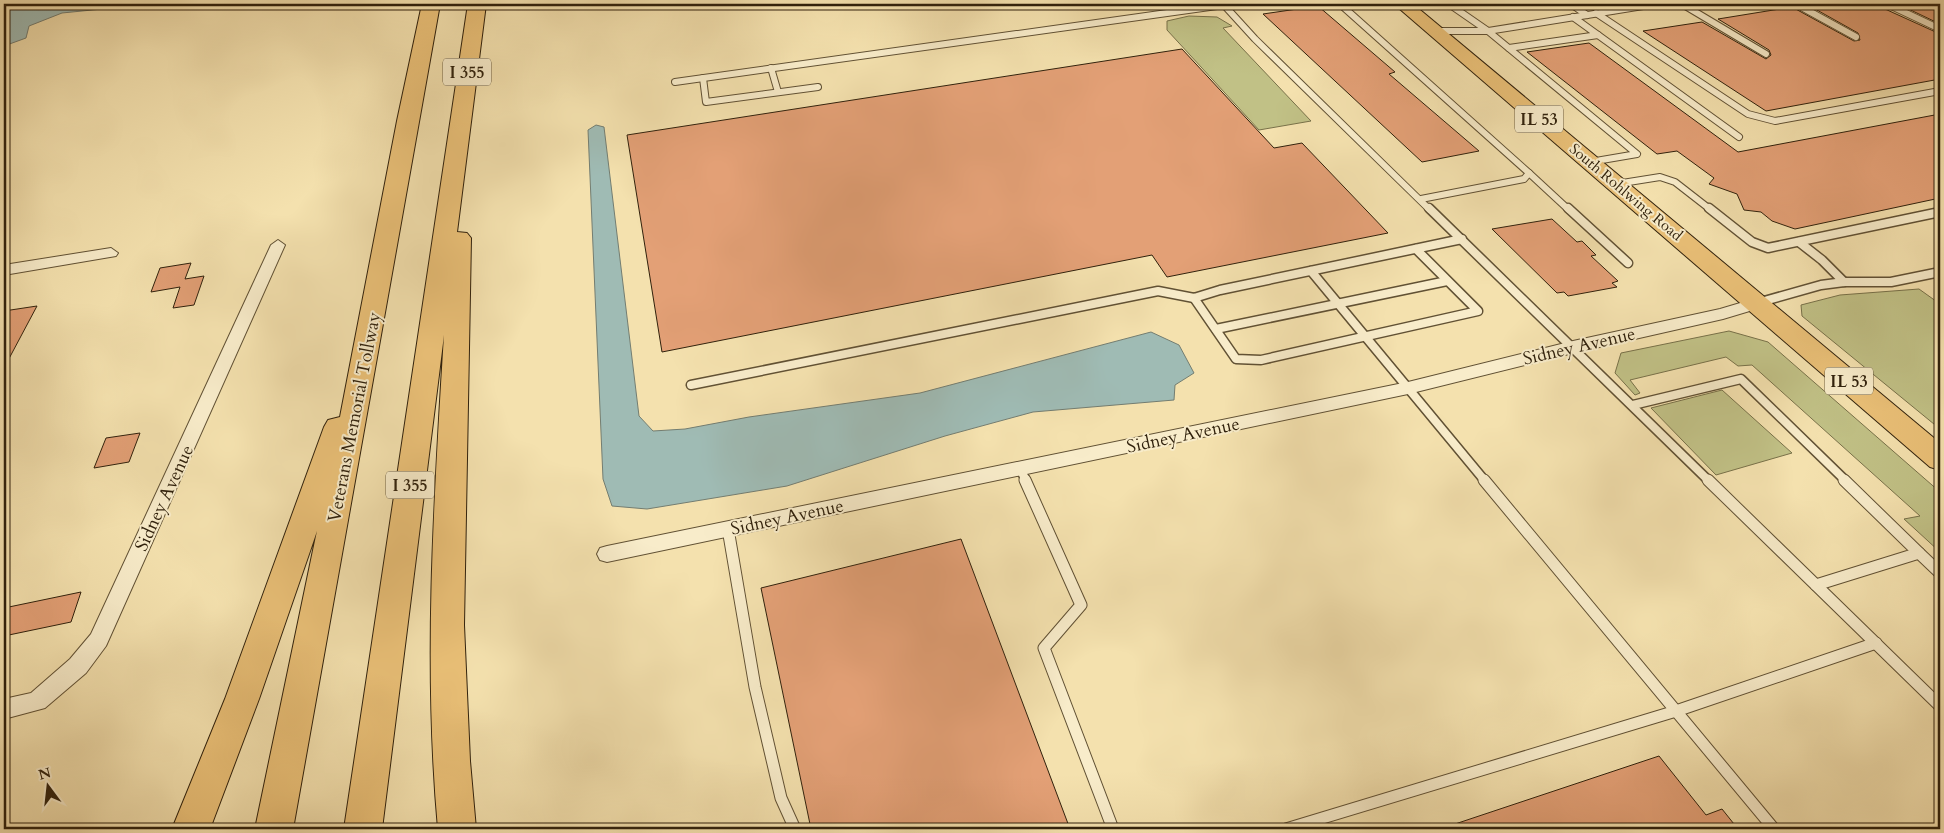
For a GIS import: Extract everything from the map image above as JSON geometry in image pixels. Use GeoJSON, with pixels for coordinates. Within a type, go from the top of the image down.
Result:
{"type":"FeatureCollection","features":[{"type":"Feature","properties":{"kind":"main road","name":"Veterans Memorial Tollway"},"geometry":{"type":"LineString","coordinates":[[274,829],[370,338],[407,121],[431,4]]}},
{"type":"Feature","properties":{"kind":"main road","name":"I 355"},"geometry":{"type":"LineString","coordinates":[[363,829],[477,4]]}},
{"type":"Feature","properties":{"kind":"main road","name":"South Rohlwing Road"},"geometry":{"type":"LineString","coordinates":[[1403,4],[1757,303]]}},
{"type":"Feature","properties":{"kind":"main road"},"geometry":{"type":"LineString","coordinates":[[457,829],[453,790],[446,582],[459,286],[458,141]]}},
{"type":"Feature","properties":{"kind":"main road","name":"IL 53"},"geometry":{"type":"LineString","coordinates":[[1757,303],[1940,460]]}},
{"type":"Feature","properties":{"kind":"main road"},"geometry":{"type":"LineString","coordinates":[[191,829],[242,698],[370,338]]}},
{"type":"Feature","properties":{"kind":"street"},"geometry":{"type":"LineString","coordinates":[[1436,31],[1488,30],[1573,17],[1594,10],[1614,10],[1656,4]]}},
{"type":"Feature","properties":{"kind":"street","name":"Sidney Avenue"},"geometry":{"type":"LineString","coordinates":[[4,709],[37,701],[78,666],[99,640],[278,245]]}},
{"type":"Feature","properties":{"kind":"street"},"geometry":{"type":"LineString","coordinates":[[4,270],[111,253]]}},
{"type":"Feature","properties":{"kind":"street","name":"Sidney Avenue"},"geometry":{"type":"LineString","coordinates":[[607,554],[1408,388],[1573,347],[1722,314],[1757,303]]}},
{"type":"Feature","properties":{"kind":"lane"},"geometry":{"type":"LineString","coordinates":[[674,82],[1232,4]]}},
{"type":"Feature","properties":{"kind":"lane"},"geometry":{"type":"LineString","coordinates":[[1340,4],[1628,263]]}},
{"type":"Feature","properties":{"kind":"lane"},"geometry":{"type":"LineString","coordinates":[[1449,4],[1488,30],[1637,154],[1590,162]]}},
{"type":"Feature","properties":{"kind":"lane"},"geometry":{"type":"LineString","coordinates":[[1571,4],[1594,10],[1748,114],[1775,120],[1940,91]]}},
{"type":"Feature","properties":{"kind":"lane"},"geometry":{"type":"LineString","coordinates":[[1682,4],[1766,54]]}},
{"type":"Feature","properties":{"kind":"lane"},"geometry":{"type":"LineString","coordinates":[[1796,4],[1856,36]]}},
{"type":"Feature","properties":{"kind":"lane"},"geometry":{"type":"LineString","coordinates":[[1887,4],[1940,29]]}},
{"type":"Feature","properties":{"kind":"lane"},"geometry":{"type":"LineString","coordinates":[[1224,5],[1254,39],[1462,239],[1940,706]]}},
{"type":"Feature","properties":{"kind":"lane"},"geometry":{"type":"LineString","coordinates":[[1573,17],[1739,137]]}},
{"type":"Feature","properties":{"kind":"lane"},"geometry":{"type":"LineString","coordinates":[[1509,48],[1598,35]]}},
{"type":"Feature","properties":{"kind":"lane"},"geometry":{"type":"LineString","coordinates":[[771,68],[778,92]]}},
{"type":"Feature","properties":{"kind":"lane"},"geometry":{"type":"LineString","coordinates":[[702,78],[706,102],[818,86]]}},
{"type":"Feature","properties":{"kind":"lane"},"geometry":{"type":"LineString","coordinates":[[1421,200],[1524,179],[1529,173]]}},
{"type":"Feature","properties":{"kind":"lane"},"geometry":{"type":"LineString","coordinates":[[1616,184],[1660,177],[1675,182],[1752,242],[1768,248],[1940,212]]}},
{"type":"Feature","properties":{"kind":"lane"},"geometry":{"type":"LineString","coordinates":[[691,385],[1158,291],[1194,298],[1220,290],[1462,239]]}},
{"type":"Feature","properties":{"kind":"lane"},"geometry":{"type":"LineString","coordinates":[[1799,242],[1822,260],[1844,282]]}},
{"type":"Feature","properties":{"kind":"lane"},"geometry":{"type":"LineString","coordinates":[[1194,298],[1236,359],[1261,360],[1478,311],[1416,249]]}},
{"type":"Feature","properties":{"kind":"lane"},"geometry":{"type":"LineString","coordinates":[[1311,271],[1774,829]]}},
{"type":"Feature","properties":{"kind":"lane"},"geometry":{"type":"LineString","coordinates":[[1757,303],[1787,293],[1844,282],[1891,282],[1940,272]]}},
{"type":"Feature","properties":{"kind":"lane"},"geometry":{"type":"LineString","coordinates":[[1216,329],[1447,281]]}},
{"type":"Feature","properties":{"kind":"lane"},"geometry":{"type":"LineString","coordinates":[[1632,405],[1741,378],[1940,573]]}},
{"type":"Feature","properties":{"kind":"lane"},"geometry":{"type":"LineString","coordinates":[[1020,468],[1081,605],[1044,648],[1114,829]]}},
{"type":"Feature","properties":{"kind":"lane"},"geometry":{"type":"LineString","coordinates":[[728,529],[755,687],[781,798],[795,829]]}},
{"type":"Feature","properties":{"kind":"lane"},"geometry":{"type":"LineString","coordinates":[[1816,585],[1919,553]]}},
{"type":"Feature","properties":{"kind":"lane"},"geometry":{"type":"LineString","coordinates":[[1286,829],[1676,711],[1876,644]]}},
{"type":"Feature","properties":{"kind":"green space"},"geometry":{"type":"Polygon","coordinates":[[[1189,16],[1217,17],[1232,26],[1223,28],[1311,121],[1259,130],[1167,30],[1167,21],[1189,16]]]}},
{"type":"Feature","properties":{"kind":"green space"},"geometry":{"type":"Polygon","coordinates":[[[1919,289],[1940,304],[1940,429],[1802,316],[1801,305],[1840,295],[1919,289]]]}},
{"type":"Feature","properties":{"kind":"green space"},"geometry":{"type":"Polygon","coordinates":[[[1729,331],[1768,342],[1940,492],[1940,552],[1904,519],[1920,516],[1752,365],[1738,366],[1726,357],[1630,380],[1640,393],[1635,395],[1615,373],[1621,353],[1729,331]]]}},
{"type":"Feature","properties":{"kind":"green space"},"geometry":{"type":"Polygon","coordinates":[[[1722,390],[1792,453],[1716,475],[1651,408],[1722,390]]]}},
{"type":"Feature","properties":{"kind":"water"},"geometry":{"type":"Polygon","coordinates":[[[17,4],[152,4],[62,13],[29,26],[26,38],[4,46],[4,10],[17,4]]]}},
{"type":"Feature","properties":{"kind":"water"},"geometry":{"type":"Polygon","coordinates":[[[596,125],[604,127],[639,416],[653,431],[685,429],[749,417],[920,393],[1151,332],[1179,345],[1194,373],[1175,385],[1174,400],[1033,412],[945,436],[787,486],[647,509],[612,506],[603,479],[588,130],[596,125]]]}},
{"type":"Feature","properties":{"kind":"building"},"geometry":{"type":"Polygon","coordinates":[[[1882,4],[1885,9],[1940,34],[1940,79],[1766,111],[1643,31],[1702,22],[1766,59],[1771,55],[1769,50],[1718,19],[1792,7],[1854,41],[1860,40],[1858,33],[1808,5],[1882,4]]]}},
{"type":"Feature","properties":{"kind":"building"},"geometry":{"type":"Polygon","coordinates":[[[1898,4],[1940,4],[1940,24],[1898,4]]]}},
{"type":"Feature","properties":{"kind":"building"},"geometry":{"type":"Polygon","coordinates":[[[1318,6],[1395,72],[1389,74],[1479,151],[1422,162],[1263,14],[1318,6]]]}},
{"type":"Feature","properties":{"kind":"building"},"geometry":{"type":"Polygon","coordinates":[[[1589,43],[1738,152],[1940,114],[1940,198],[1795,229],[1772,221],[1761,212],[1744,210],[1737,194],[1709,184],[1714,178],[1677,151],[1657,154],[1527,52],[1589,43]]]}},
{"type":"Feature","properties":{"kind":"building"},"geometry":{"type":"Polygon","coordinates":[[[1182,49],[1274,148],[1302,143],[1388,233],[1167,277],[1152,255],[662,352],[627,135],[1182,49]]]}},
{"type":"Feature","properties":{"kind":"building"},"geometry":{"type":"Polygon","coordinates":[[[1552,219],[1577,242],[1582,241],[1596,255],[1591,256],[1618,281],[1612,283],[1617,287],[1568,296],[1564,292],[1557,293],[1492,229],[1552,219]]]}},
{"type":"Feature","properties":{"kind":"building"},"geometry":{"type":"Polygon","coordinates":[[[191,263],[185,279],[204,276],[194,305],[173,308],[180,287],[151,292],[160,268],[191,263]]]}},
{"type":"Feature","properties":{"kind":"building"},"geometry":{"type":"Polygon","coordinates":[[[37,306],[4,368],[4,311],[37,306]]]}},
{"type":"Feature","properties":{"kind":"building"},"geometry":{"type":"Polygon","coordinates":[[[140,433],[129,462],[94,468],[106,438],[140,433]]]}},
{"type":"Feature","properties":{"kind":"building"},"geometry":{"type":"Polygon","coordinates":[[[961,539],[1070,829],[811,829],[761,588],[961,539]]]}},
{"type":"Feature","properties":{"kind":"building"},"geometry":{"type":"Polygon","coordinates":[[[81,592],[71,622],[4,636],[4,608],[81,592]]]}},
{"type":"Feature","properties":{"kind":"building"},"geometry":{"type":"Polygon","coordinates":[[[1659,756],[1706,815],[1722,809],[1738,829],[1450,829],[1449,826],[1659,756]]]}}]}
